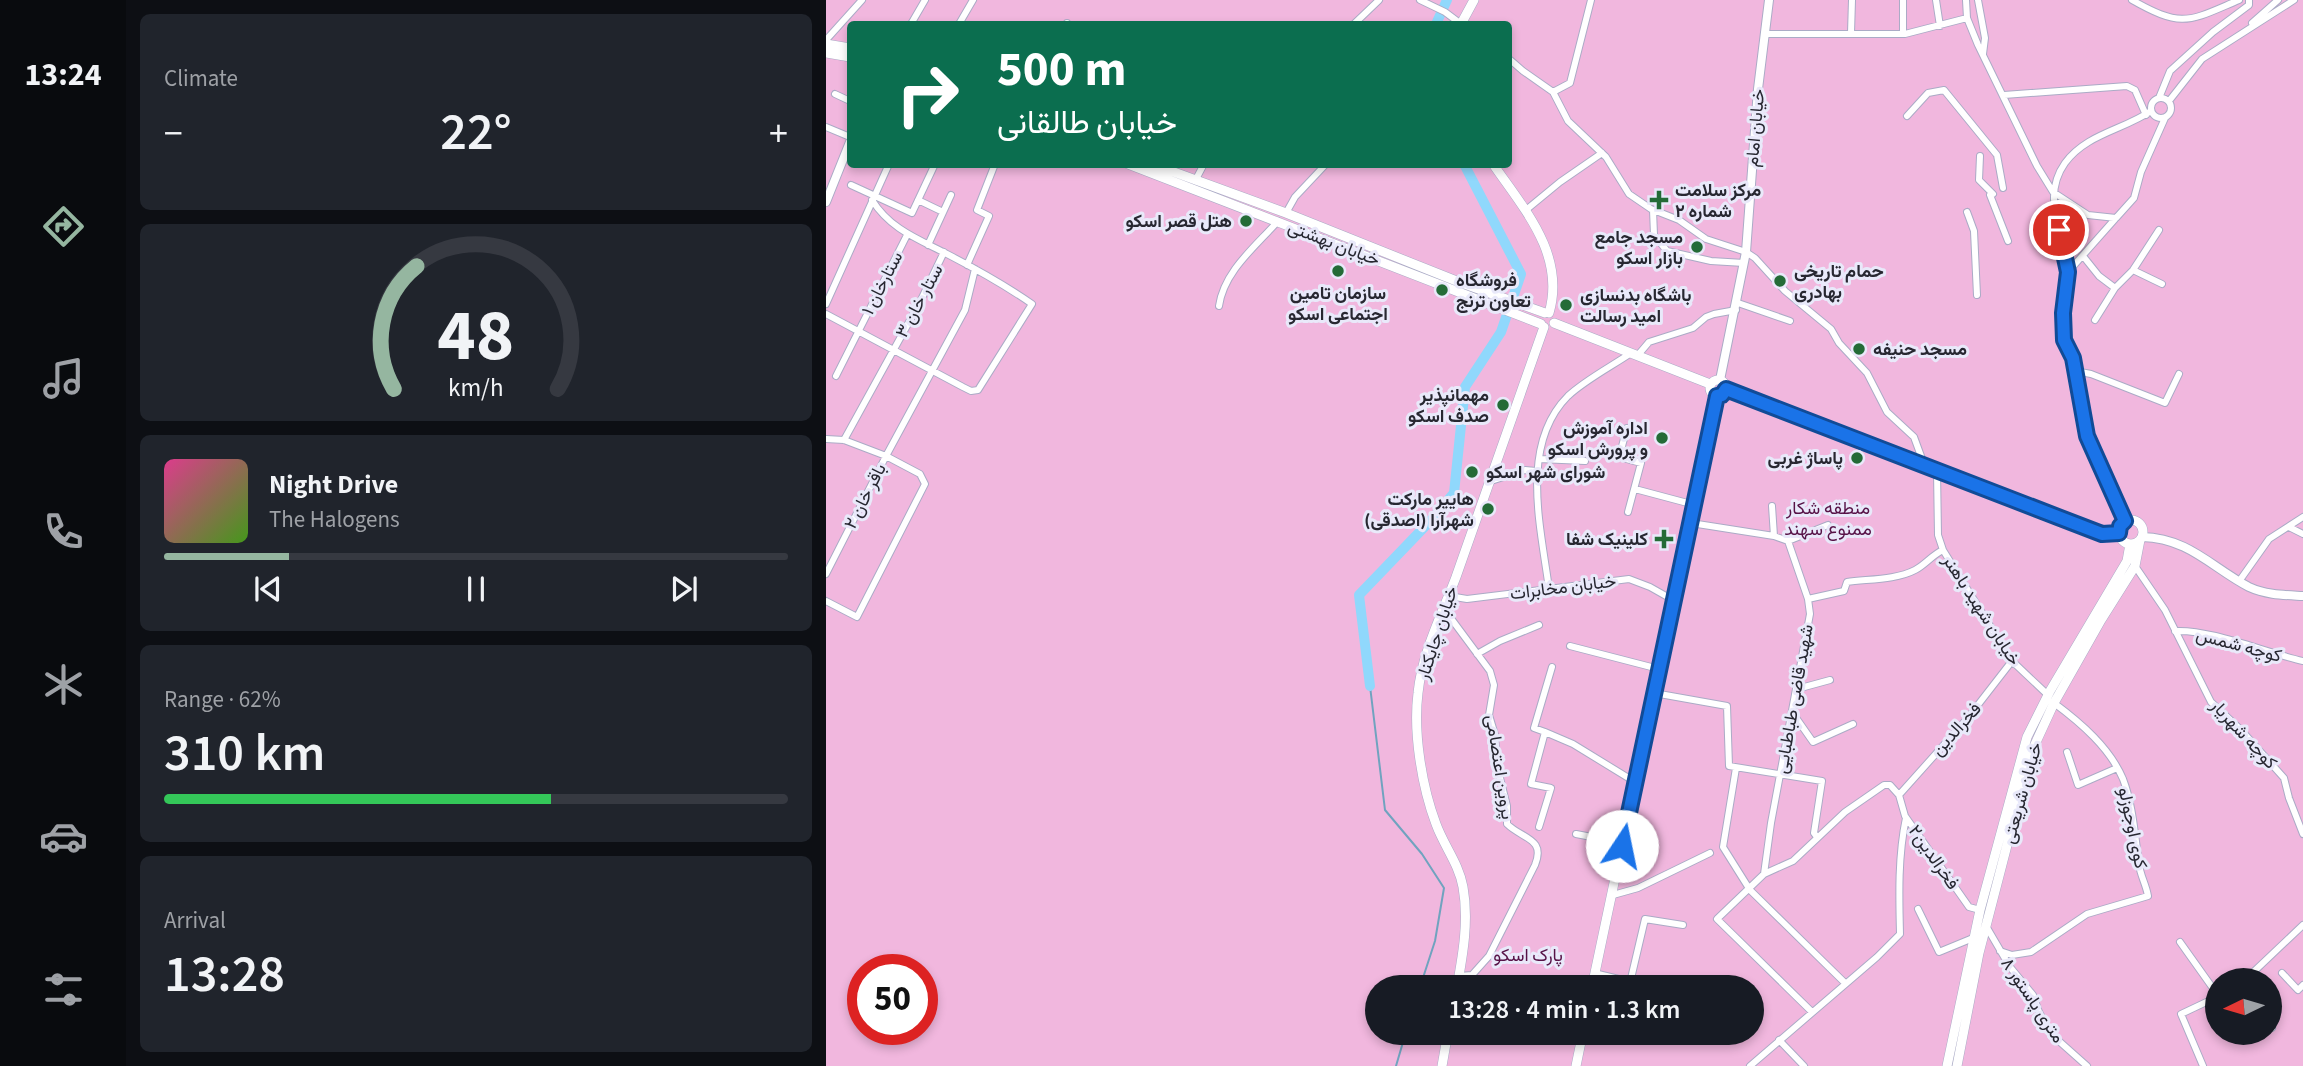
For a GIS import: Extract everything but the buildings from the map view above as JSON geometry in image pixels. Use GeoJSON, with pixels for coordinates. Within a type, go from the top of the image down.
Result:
{"type":"FeatureCollection","features":[{"type":"Feature","properties":{"kind":"main road"},"geometry":{"type":"LineString","coordinates":[[1463,21],[1474,0]]}},
{"type":"Feature","properties":{"kind":"main road"},"geometry":{"type":"LineString","coordinates":[[826,42],[847,47]]}},
{"type":"Feature","properties":{"kind":"main road"},"geometry":{"type":"LineString","coordinates":[[826,53],[847,57]]}},
{"type":"Feature","properties":{"kind":"main road","name":"خیابان بهشتی"},"geometry":{"type":"LineString","coordinates":[[1139,168],[1500,302],[1547,313]]}},
{"type":"Feature","properties":{"kind":"main road","name":"خیابان بهشتی"},"geometry":{"type":"LineString","coordinates":[[1163,168],[1286,212],[1500,302],[1542,325]]}},
{"type":"Feature","properties":{"kind":"main road"},"geometry":{"type":"LineString","coordinates":[[1496,168],[1526,210],[1548,250],[1554,282],[1547,313],[1540,317],[1542,325],[1551,326],[1554,323]]}},
{"type":"Feature","properties":{"kind":"main road"},"geometry":{"type":"LineString","coordinates":[[1547,313],[1554,318],[1554,323]]}},
{"type":"Feature","properties":{"kind":"main road"},"geometry":{"type":"LineString","coordinates":[[1554,323],[1710,384]]}},
{"type":"Feature","properties":{"kind":"main road","name":"خیابان چایکنار"},"geometry":{"type":"LineString","coordinates":[[1459,975],[1466,915],[1463,885],[1436,825],[1427,795],[1419,736],[1418,693],[1427,655],[1491,481],[1542,325]]}},
{"type":"Feature","properties":{"kind":"main road"},"geometry":{"type":"LineString","coordinates":[[1710,384],[1715,380],[1725,383],[1726,389],[1722,395],[1717,396]]}},
{"type":"Feature","properties":{"kind":"main road"},"geometry":{"type":"LineString","coordinates":[[1710,384],[1710,391],[1717,396]]}},
{"type":"Feature","properties":{"kind":"main road"},"geometry":{"type":"LineString","coordinates":[[1594,973],[1613,895],[1717,396]]}},
{"type":"Feature","properties":{"kind":"main road"},"geometry":{"type":"LineString","coordinates":[[2133,519],[2140,523],[2144,529],[2141,539],[2130,544],[2122,540],[2120,526],[2125,521],[2133,519]]}},
{"type":"Feature","properties":{"kind":"main road","name":"خیابان شریعتی"},"geometry":{"type":"LineString","coordinates":[[1957,1066],[2027,737],[2135,566],[2141,539]]}},
{"type":"Feature","properties":{"kind":"main road","name":"خیابان شریعتی"},"geometry":{"type":"LineString","coordinates":[[2051,699],[2127,561],[2130,544]]}},
{"type":"Feature","properties":{"kind":"main road","name":"خیابان شریعتی"},"geometry":{"type":"LineString","coordinates":[[1947,1066],[1980,910],[2005,834]]}},
{"type":"Feature","properties":{"kind":"main road"},"geometry":{"type":"LineString","coordinates":[[1442,1066],[1446,1045]]}},
{"type":"Feature","properties":{"kind":"main road"},"geometry":{"type":"LineString","coordinates":[[1576,1066],[1580,1045]]}},
{"type":"Feature","properties":{"kind":"street"},"geometry":{"type":"LineString","coordinates":[[826,42],[862,0]]}},
{"type":"Feature","properties":{"kind":"street"},"geometry":{"type":"LineString","coordinates":[[913,21],[925,0]]}},
{"type":"Feature","properties":{"kind":"street"},"geometry":{"type":"LineString","coordinates":[[961,21],[974,0]]}},
{"type":"Feature","properties":{"kind":"street"},"geometry":{"type":"LineString","coordinates":[[1357,21],[1379,0]]}},
{"type":"Feature","properties":{"kind":"street"},"geometry":{"type":"LineString","coordinates":[[1419,0],[1457,21]]}},
{"type":"Feature","properties":{"kind":"street"},"geometry":{"type":"LineString","coordinates":[[1553,92],[1570,83],[1591,0]]}},
{"type":"Feature","properties":{"kind":"street","name":"خیابان امام"},"geometry":{"type":"LineString","coordinates":[[1720,380],[1737,307],[1746,252],[1758,89],[1769,0]]}},
{"type":"Feature","properties":{"kind":"street"},"geometry":{"type":"LineString","coordinates":[[1851,33],[1852,0]]}},
{"type":"Feature","properties":{"kind":"street"},"geometry":{"type":"LineString","coordinates":[[1903,0],[1903,34]]}},
{"type":"Feature","properties":{"kind":"street"},"geometry":{"type":"LineString","coordinates":[[1936,0],[1940,26]]}},
{"type":"Feature","properties":{"kind":"street"},"geometry":{"type":"LineString","coordinates":[[1966,0],[1967,18],[1983,54],[2037,166],[2053,192],[2088,215],[2116,218]]}},
{"type":"Feature","properties":{"kind":"street"},"geometry":{"type":"LineString","coordinates":[[2132,0],[2171,18],[2186,19],[2199,18],[2239,0]]}},
{"type":"Feature","properties":{"kind":"street"},"geometry":{"type":"LineString","coordinates":[[2125,521],[2087,436],[2075,371],[2062,331],[2068,272],[2053,204],[2053,192],[2059,173],[2079,147],[2148,113],[2152,104],[2160,98],[2170,71],[2213,32],[2249,5],[2249,0]]}},
{"type":"Feature","properties":{"kind":"street"},"geometry":{"type":"LineString","coordinates":[[2240,33],[2278,0]]}},
{"type":"Feature","properties":{"kind":"street"},"geometry":{"type":"LineString","coordinates":[[2169,101],[2202,59],[2294,0]]}},
{"type":"Feature","properties":{"kind":"street"},"geometry":{"type":"LineString","coordinates":[[1981,1],[1985,37],[1983,54]]}},
{"type":"Feature","properties":{"kind":"street"},"geometry":{"type":"LineString","coordinates":[[1765,34],[1903,34],[1967,18]]}},
{"type":"Feature","properties":{"kind":"street"},"geometry":{"type":"LineString","coordinates":[[1512,61],[1553,92],[1568,121],[1602,153],[1629,194],[1653,210],[1679,220],[1706,239],[1746,252],[1755,258],[1785,291],[1831,328],[1839,343],[1867,373],[1887,412],[1914,437],[1925,467]]}},
{"type":"Feature","properties":{"kind":"street"},"geometry":{"type":"LineString","coordinates":[[2004,95],[2127,86],[2135,90],[2148,113],[2165,118]]}},
{"type":"Feature","properties":{"kind":"street"},"geometry":{"type":"LineString","coordinates":[[1906,116],[1928,93],[1944,90],[1997,155],[2003,188]]}},
{"type":"Feature","properties":{"kind":"street"},"geometry":{"type":"LineString","coordinates":[[835,94],[847,100]]}},
{"type":"Feature","properties":{"kind":"street"},"geometry":{"type":"LineString","coordinates":[[2160,98],[2169,101]]}},
{"type":"Feature","properties":{"kind":"street"},"geometry":{"type":"LineString","coordinates":[[2068,272],[2134,198],[2141,172],[2171,110],[2169,101]]}},
{"type":"Feature","properties":{"kind":"street"},"geometry":{"type":"LineString","coordinates":[[826,127],[847,135]]}},
{"type":"Feature","properties":{"kind":"street"},"geometry":{"type":"LineString","coordinates":[[826,202],[847,150]]}},
{"type":"Feature","properties":{"kind":"street"},"geometry":{"type":"LineString","coordinates":[[1526,210],[1602,153]]}},
{"type":"Feature","properties":{"kind":"street"},"geometry":{"type":"LineString","coordinates":[[1980,156],[1979,180],[1991,194],[2008,241]]}},
{"type":"Feature","properties":{"kind":"street"},"geometry":{"type":"LineString","coordinates":[[826,304],[887,168]]}},
{"type":"Feature","properties":{"kind":"street"},"geometry":{"type":"LineString","coordinates":[[851,185],[872,198],[912,213],[933,168]]}},
{"type":"Feature","properties":{"kind":"street"},"geometry":{"type":"LineString","coordinates":[[967,265],[989,216],[978,209],[993,168]]}},
{"type":"Feature","properties":{"kind":"street"},"geometry":{"type":"LineString","coordinates":[[1195,180],[1202,168]]}},
{"type":"Feature","properties":{"kind":"street"},"geometry":{"type":"LineString","coordinates":[[1286,212],[1295,197],[1322,168]]}},
{"type":"Feature","properties":{"kind":"street"},"geometry":{"type":"LineString","coordinates":[[928,245],[951,195]]}},
{"type":"Feature","properties":{"kind":"street"},"geometry":{"type":"LineString","coordinates":[[826,314],[963,387],[978,390],[1032,304],[975,269],[907,235],[876,207],[872,198]]}},
{"type":"Feature","properties":{"kind":"street"},"geometry":{"type":"LineString","coordinates":[[918,200],[943,212]]}},
{"type":"Feature","properties":{"kind":"street"},"geometry":{"type":"LineString","coordinates":[[1653,210],[1654,234],[1667,251],[1711,261],[1744,263]]}},
{"type":"Feature","properties":{"kind":"street"},"geometry":{"type":"LineString","coordinates":[[1967,212],[1974,231],[1977,295]]}},
{"type":"Feature","properties":{"kind":"street"},"geometry":{"type":"LineString","coordinates":[[1219,306],[1238,263],[1278,221]]}},
{"type":"Feature","properties":{"kind":"street"},"geometry":{"type":"LineString","coordinates":[[2095,320],[2115,288],[2133,270],[2159,230]]}},
{"type":"Feature","properties":{"kind":"street","name":"ستارخان ۱"},"geometry":{"type":"LineString","coordinates":[[836,376],[907,235]]}},
{"type":"Feature","properties":{"kind":"street","name":"ستار خان ۳"},"geometry":{"type":"LineString","coordinates":[[844,440],[944,252]]}},
{"type":"Feature","properties":{"kind":"street"},"geometry":{"type":"LineString","coordinates":[[2083,256],[2099,276],[2115,288]]}},
{"type":"Feature","properties":{"kind":"street","name":"باقر خان ۲"},"geometry":{"type":"LineString","coordinates":[[826,574],[965,310],[975,269]]}},
{"type":"Feature","properties":{"kind":"street"},"geometry":{"type":"LineString","coordinates":[[2133,270],[2161,284]]}},
{"type":"Feature","properties":{"kind":"street"},"geometry":{"type":"LineString","coordinates":[[1549,589],[1536,471],[1545,436],[1558,407],[1571,393],[1635,354],[1648,342],[1693,328],[1714,314],[1737,307],[1790,321]]}},
{"type":"Feature","properties":{"kind":"street"},"geometry":{"type":"LineString","coordinates":[[2075,371],[2091,374],[2165,403],[2179,374]]}},
{"type":"Feature","properties":{"kind":"street"},"geometry":{"type":"LineString","coordinates":[[1726,389],[2102,534],[2119,533]]}},
{"type":"Feature","properties":{"kind":"street"},"geometry":{"type":"LineString","coordinates":[[1626,428],[1619,457],[1641,463],[1628,512]]}},
{"type":"Feature","properties":{"kind":"street"},"geometry":{"type":"LineString","coordinates":[[826,439],[844,440],[886,456],[925,479],[911,514],[856,617],[826,600]]}},
{"type":"Feature","properties":{"kind":"street"},"geometry":{"type":"LineString","coordinates":[[1539,459],[1585,461]]}},
{"type":"Feature","properties":{"kind":"street"},"geometry":{"type":"LineString","coordinates":[[1491,481],[1525,470],[1536,471]]}},
{"type":"Feature","properties":{"kind":"street","name":"خیابان شهید باهنر"},"geometry":{"type":"LineString","coordinates":[[1937,471],[1938,535],[1943,550],[2012,662],[2051,699]]}},
{"type":"Feature","properties":{"kind":"street"},"geometry":{"type":"LineString","coordinates":[[1635,489],[1695,505]]}},
{"type":"Feature","properties":{"kind":"street"},"geometry":{"type":"LineString","coordinates":[[1772,506],[1774,536]]}},
{"type":"Feature","properties":{"kind":"street"},"geometry":{"type":"LineString","coordinates":[[2240,580],[2275,533],[2303,517]]}},
{"type":"Feature","properties":{"kind":"street"},"geometry":{"type":"LineString","coordinates":[[1690,523],[1774,536],[1788,541],[1828,525]]}},
{"type":"Feature","properties":{"kind":"street"},"geometry":{"type":"LineString","coordinates":[[2289,527],[2303,534]]}},
{"type":"Feature","properties":{"kind":"street"},"geometry":{"type":"LineString","coordinates":[[2141,539],[2161,537],[2172,541],[2260,590],[2303,596]]}},
{"type":"Feature","properties":{"kind":"street","name":"شهید قاضی طباطبایی"},"geometry":{"type":"LineString","coordinates":[[1764,874],[1810,614],[1808,599],[1788,541]]}},
{"type":"Feature","properties":{"kind":"street"},"geometry":{"type":"LineString","coordinates":[[1808,599],[1844,592],[1847,582],[1916,570],[1930,557],[1943,550]]}},
{"type":"Feature","properties":{"kind":"street","name":"کوچه شهریار"},"geometry":{"type":"LineString","coordinates":[[2135,566],[2153,590],[2211,702],[2241,730],[2284,778],[2303,834]]}},
{"type":"Feature","properties":{"kind":"street","name":"خیابان مخابرات"},"geometry":{"type":"LineString","coordinates":[[1449,596],[1468,599],[1629,579],[1673,600]]}},
{"type":"Feature","properties":{"kind":"street","name":"پروین اعتصامی"},"geometry":{"type":"LineString","coordinates":[[1444,609],[1490,671],[1494,685],[1489,715],[1495,734],[1497,765],[1507,806],[1507,824],[1535,843],[1538,851],[1538,858],[1489,956],[1472,975]]}},
{"type":"Feature","properties":{"kind":"street"},"geometry":{"type":"LineString","coordinates":[[1477,654],[1539,625]]}},
{"type":"Feature","properties":{"kind":"street","name":"کوچه شمس"},"geometry":{"type":"LineString","coordinates":[[2175,631],[2210,635],[2303,662]]}},
{"type":"Feature","properties":{"kind":"street"},"geometry":{"type":"LineString","coordinates":[[1570,646],[1659,669]]}},
{"type":"Feature","properties":{"kind":"street","name":"فخرالدین"},"geometry":{"type":"LineString","coordinates":[[1899,796],[1967,719],[2012,662]]}},
{"type":"Feature","properties":{"kind":"street"},"geometry":{"type":"LineString","coordinates":[[1552,667],[1534,728],[1573,744],[1635,782]]}},
{"type":"Feature","properties":{"kind":"street"},"geometry":{"type":"LineString","coordinates":[[1797,690],[1830,680]]}},
{"type":"Feature","properties":{"kind":"street"},"geometry":{"type":"LineString","coordinates":[[1654,693],[1727,706],[1733,767],[1723,847],[1750,890],[1845,983]]}},
{"type":"Feature","properties":{"kind":"street","name":"کوی اوجوزلو"},"geometry":{"type":"LineString","coordinates":[[2000,951],[2012,955],[2031,952],[2087,914],[2148,895],[2139,869],[2133,821],[2124,781],[2100,744],[2051,699]]}},
{"type":"Feature","properties":{"kind":"street"},"geometry":{"type":"LineString","coordinates":[[1792,712],[1813,742],[1853,724]]}},
{"type":"Feature","properties":{"kind":"street"},"geometry":{"type":"LineString","coordinates":[[1539,827],[1551,788],[1531,784],[1545,732]]}},
{"type":"Feature","properties":{"kind":"street"},"geometry":{"type":"LineString","coordinates":[[2067,752],[2078,785],[2117,768]]}},
{"type":"Feature","properties":{"kind":"street"},"geometry":{"type":"LineString","coordinates":[[1733,767],[1822,781],[1814,832],[1817,838]]}},
{"type":"Feature","properties":{"kind":"street"},"geometry":{"type":"LineString","coordinates":[[1812,1012],[1717,919],[1764,874],[1793,861],[1845,812],[1884,785],[1891,785],[1899,796]]}},
{"type":"Feature","properties":{"kind":"street","name":"فخرالدین۲"},"geometry":{"type":"LineString","coordinates":[[1899,796],[1906,818],[1969,906],[1980,910]]}},
{"type":"Feature","properties":{"kind":"street"},"geometry":{"type":"LineString","coordinates":[[1750,1066],[1900,934],[1898,906],[1902,837],[1906,818]]}},
{"type":"Feature","properties":{"kind":"street"},"geometry":{"type":"LineString","coordinates":[[1576,834],[1623,844]]}},
{"type":"Feature","properties":{"kind":"street"},"geometry":{"type":"LineString","coordinates":[[1613,895],[1638,888],[1710,853]]}},
{"type":"Feature","properties":{"kind":"street"},"geometry":{"type":"LineString","coordinates":[[1918,909],[1939,952],[1973,938]]}},
{"type":"Feature","properties":{"kind":"street"},"geometry":{"type":"LineString","coordinates":[[1632,975],[1645,919],[1683,925]]}},
{"type":"Feature","properties":{"kind":"street"},"geometry":{"type":"LineString","coordinates":[[2258,968],[2303,925]]}},
{"type":"Feature","properties":{"kind":"street","name":"۸ متری پاستور"},"geometry":{"type":"LineString","coordinates":[[1986,926],[2000,951],[2033,995],[2052,1034],[2087,1066]]}},
{"type":"Feature","properties":{"kind":"street"},"geometry":{"type":"LineString","coordinates":[[2180,942],[2205,978]]}},
{"type":"Feature","properties":{"kind":"street"},"geometry":{"type":"LineString","coordinates":[[1594,973],[1601,975]]}},
{"type":"Feature","properties":{"kind":"street"},"geometry":{"type":"LineString","coordinates":[[2282,973],[2298,990],[2303,985]]}},
{"type":"Feature","properties":{"kind":"street"},"geometry":{"type":"LineString","coordinates":[[2203,1066],[2181,1014],[2205,1001]]}},
{"type":"Feature","properties":{"kind":"street"},"geometry":{"type":"LineString","coordinates":[[1780,1040],[1804,1066]]}},
{"type":"Feature","properties":{"kind":"green space","name":"منطقه شکار ممنوع سهند"},"geometry":{"type":"Polygon","coordinates":[[[826,0],[2303,0],[2303,1066],[826,1066],[826,0]]]}},
{"type":"Feature","properties":{"kind":"waterway"},"geometry":{"type":"LineString","coordinates":[[1437,21],[1447,0]]}},
{"type":"Feature","properties":{"kind":"waterway"},"geometry":{"type":"LineString","coordinates":[[1370,686],[1359,595],[1454,493],[1465,387],[1501,332],[1521,274],[1466,168]]}},
{"type":"Feature","properties":{"kind":"waterway"},"geometry":{"type":"LineString","coordinates":[[1370,686],[1385,810],[1422,854],[1444,888],[1435,941],[1424,975]]}},
{"type":"Feature","properties":{"kind":"waterway"},"geometry":{"type":"LineString","coordinates":[[1396,1066],[1402,1045]]}},
{"type":"Feature","properties":{"kind":"place","name":"مرکز سلامت شماره ۲"},"geometry":{"type":"Point","coordinates":[1659,200]}},
{"type":"Feature","properties":{"kind":"place","name":"هتل قصر اسکو"},"geometry":{"type":"Point","coordinates":[1246,221]}},
{"type":"Feature","properties":{"kind":"place","name":"مسجد جامع بازار اسکو"},"geometry":{"type":"Point","coordinates":[1697,247]}},
{"type":"Feature","properties":{"kind":"place","name":"سازمان تامین اجتماعی اسکو"},"geometry":{"type":"Point","coordinates":[1338,271]}},
{"type":"Feature","properties":{"kind":"place","name":"حمام تاریخی بهادری"},"geometry":{"type":"Point","coordinates":[1780,281]}},
{"type":"Feature","properties":{"kind":"place","name":"فروشگاه تعاون ترنج"},"geometry":{"type":"Point","coordinates":[1442,290]}},
{"type":"Feature","properties":{"kind":"place","name":"باشگاه بدنسازی امید رسالت"},"geometry":{"type":"Point","coordinates":[1566,305]}},
{"type":"Feature","properties":{"kind":"place","name":"مسجد حنیفه"},"geometry":{"type":"Point","coordinates":[1859,349]}},
{"type":"Feature","properties":{"kind":"place","name":"مهمانپذیر صدف اسکو"},"geometry":{"type":"Point","coordinates":[1503,405]}},
{"type":"Feature","properties":{"kind":"place","name":"اداره آموزش و پرورش اسکو"},"geometry":{"type":"Point","coordinates":[1662,438]}},
{"type":"Feature","properties":{"kind":"place","name":"پاساژ غربی"},"geometry":{"type":"Point","coordinates":[1857,458]}},
{"type":"Feature","properties":{"kind":"place","name":"شورای شهر اسکو"},"geometry":{"type":"Point","coordinates":[1472,472]}},
{"type":"Feature","properties":{"kind":"place","name":"هایپر مارکت شهرآرا (اصدقی)"},"geometry":{"type":"Point","coordinates":[1488,509]}},
{"type":"Feature","properties":{"kind":"place","name":"کلینیک شفا"},"geometry":{"type":"Point","coordinates":[1664,539]}},
{"type":"Feature","properties":{"kind":"route"},"geometry":{"type":"LineString","coordinates":[[1622,846],[1717,396],[1722,395],[1726,389],[2102,534],[2119,533],[2120,526],[2125,521],[2087,436],[2073,358],[2062,331],[2068,272],[2059,230]]}},
{"type":"Feature","properties":{"kind":"park label","name":"پارک اسکو"},"geometry":{"type":"Point","coordinates":[1528,955]}}]}
